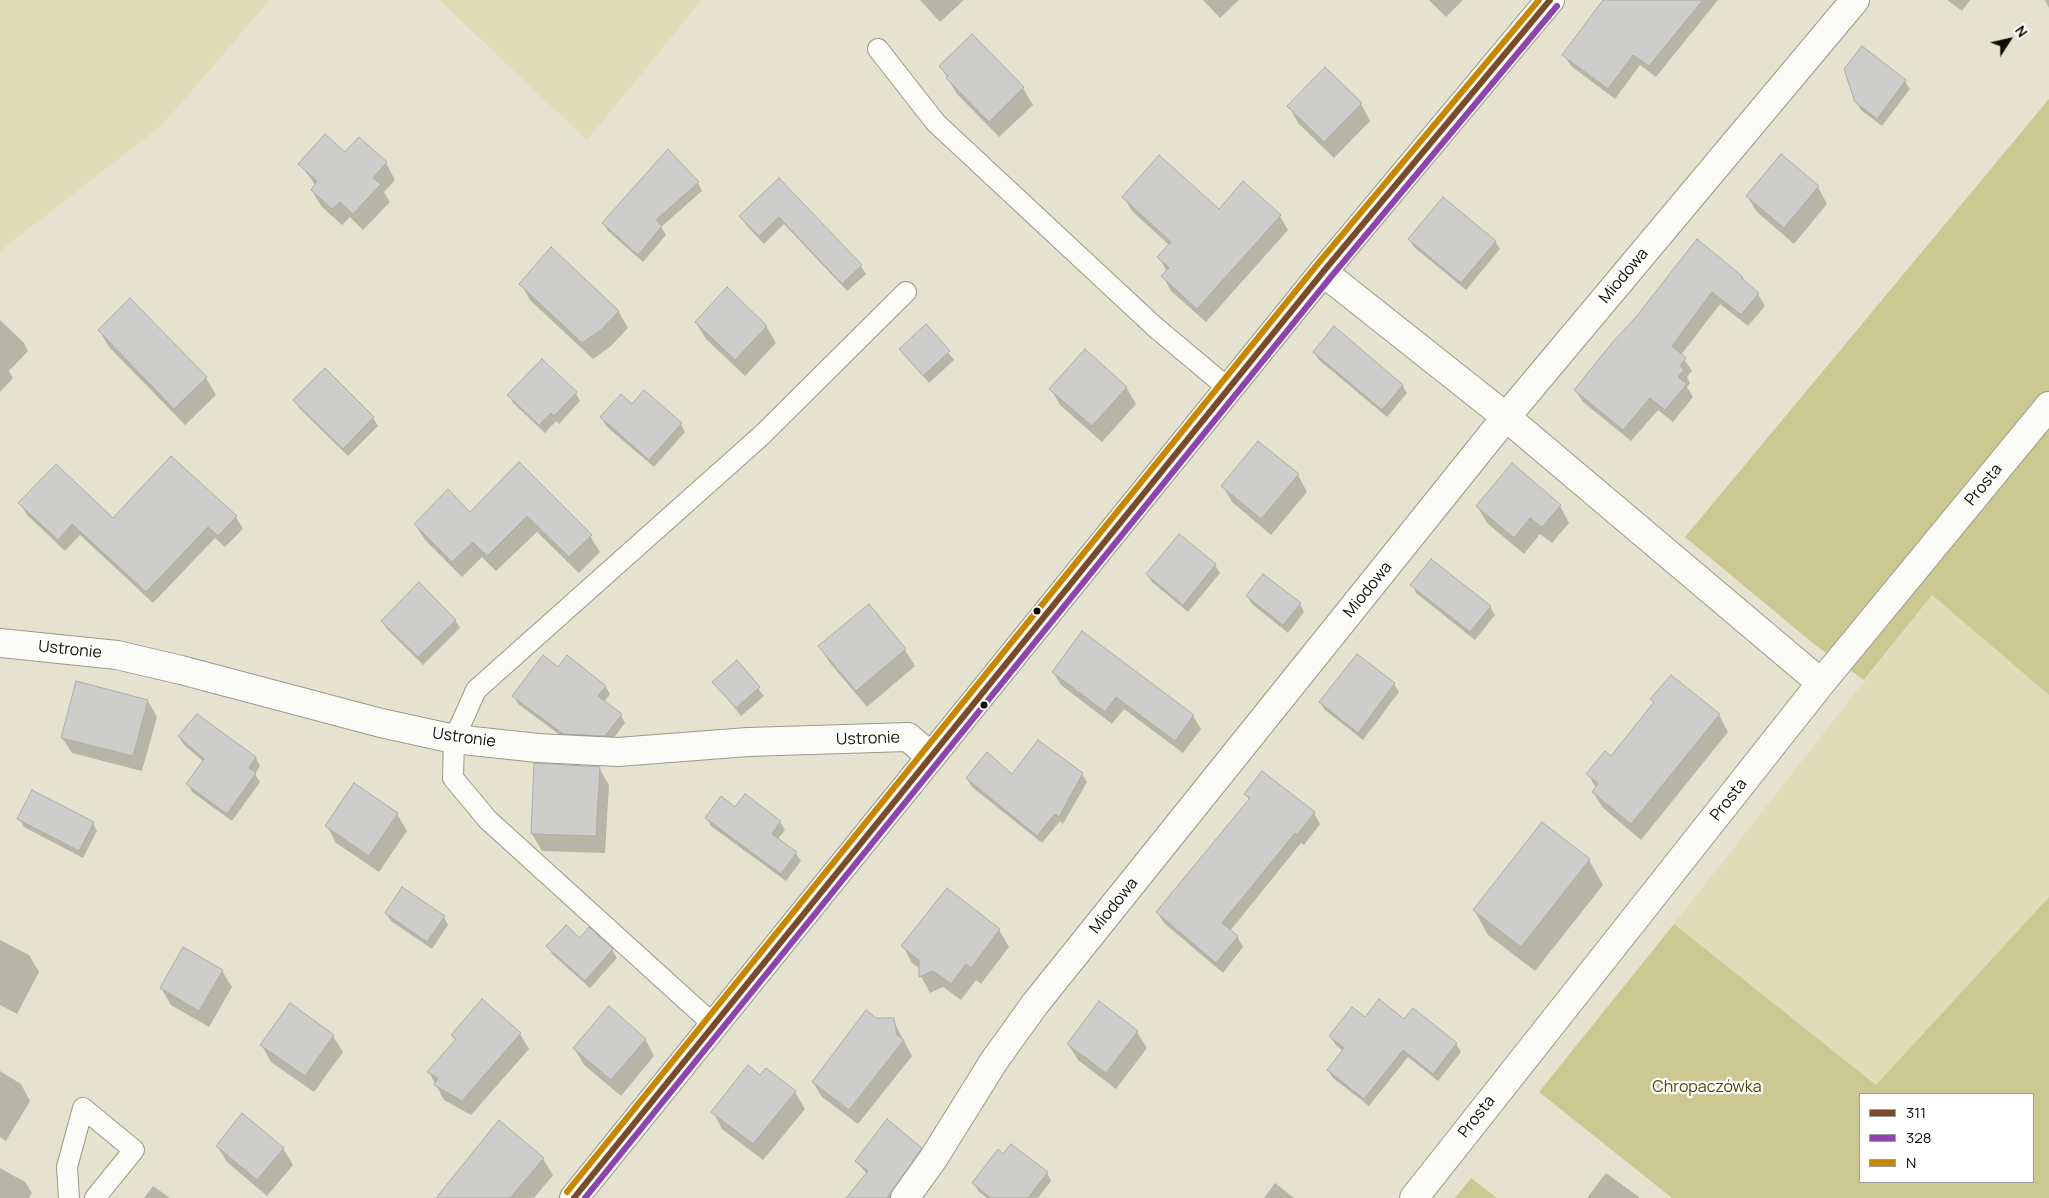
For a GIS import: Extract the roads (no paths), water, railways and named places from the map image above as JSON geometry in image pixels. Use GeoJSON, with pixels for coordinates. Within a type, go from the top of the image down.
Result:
{"type":"FeatureCollection","features":[{"type":"Feature","properties":{"kind":"street"},"geometry":{"type":"LineString","coordinates":[[574,1198],[1323,272],[1550,0]]}},
{"type":"Feature","properties":{"kind":"street","name":"Miodowa"},"geometry":{"type":"LineString","coordinates":[[905,1198],[933,1159],[994,1061],[1035,1004],[1506,417],[1855,0]]}},
{"type":"Feature","properties":{"kind":"street"},"geometry":{"type":"LineString","coordinates":[[1323,272],[1506,417],[1821,683]]}},
{"type":"Feature","properties":{"kind":"street","name":"Prosta"},"geometry":{"type":"LineString","coordinates":[[1414,1198],[1821,683],[2049,406]]}},
{"type":"Feature","properties":{"kind":"street","name":"Ustronie"},"geometry":{"type":"LineString","coordinates":[[0,643],[117,655],[381,723],[454,739],[538,748],[618,752],[748,742],[908,738],[931,757]]}},
{"type":"Feature","properties":{"kind":"lane"},"geometry":{"type":"LineString","coordinates":[[878,49],[936,123],[956,143],[1154,327],[1229,389]]}},
{"type":"Feature","properties":{"kind":"lane"},"geometry":{"type":"LineString","coordinates":[[715,1026],[488,820],[452,778],[454,739],[476,690],[762,435],[906,292]]}},
{"type":"Feature","properties":{"kind":"lane"},"geometry":{"type":"LineString","coordinates":[[69,1198],[67,1168],[83,1108],[134,1150],[95,1198]]}},
{"type":"Feature","properties":{"kind":"park label","name":"Chropaczówka"},"geometry":{"type":"Point","coordinates":[1707,1088]}}]}
